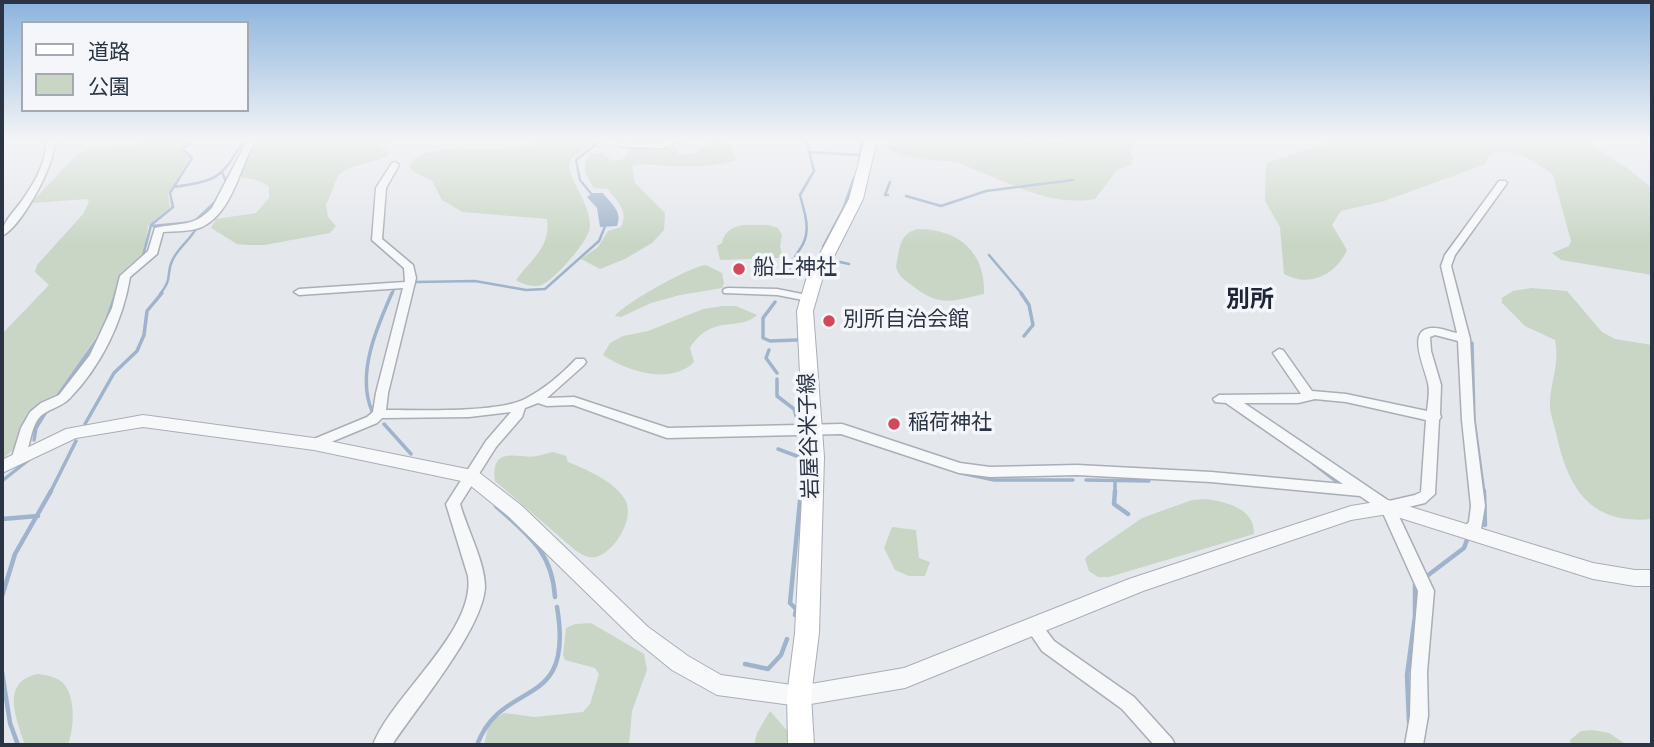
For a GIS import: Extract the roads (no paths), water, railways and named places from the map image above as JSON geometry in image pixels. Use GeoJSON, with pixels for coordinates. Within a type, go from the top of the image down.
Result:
{"type":"FeatureCollection","features":[{"type":"Feature","properties":{"kind":"main road","name":"岩屋谷米子線"},"geometry":{"type":"LineString","coordinates":[[801,745],[799,696],[807,633],[814,494],[813,428],[805,341],[808,298],[814,280],[856,199],[863,174]]}},
{"type":"Feature","properties":{"kind":"street"},"geometry":{"type":"LineString","coordinates":[[2,233],[42,174]]}},
{"type":"Feature","properties":{"kind":"street"},"geometry":{"type":"LineString","coordinates":[[19,457],[32,417],[40,409],[65,396],[104,339],[123,292],[125,276],[153,252],[159,230],[201,224],[216,209],[228,191],[233,174]]}},
{"type":"Feature","properties":{"kind":"street"},"geometry":{"type":"LineString","coordinates":[[380,414],[382,393],[411,272],[409,267],[377,240],[382,188],[390,174]]}},
{"type":"Feature","properties":{"kind":"street"},"geometry":{"type":"LineString","coordinates":[[1468,530],[1476,525],[1478,506],[1468,419],[1464,339],[1446,266],[1450,255],[1502,183]]}},
{"type":"Feature","properties":{"kind":"street"},"geometry":{"type":"LineString","coordinates":[[299,292],[410,285]]}},
{"type":"Feature","properties":{"kind":"street"},"geometry":{"type":"LineString","coordinates":[[727,291],[777,292],[808,298]]}},
{"type":"Feature","properties":{"kind":"street"},"geometry":{"type":"LineString","coordinates":[[2,467],[72,433],[143,421],[314,444],[471,476],[515,511],[641,633],[680,663],[717,685],[799,696],[905,678],[1136,585],[1351,513],[1427,497],[1435,417],[1435,385],[1425,351],[1424,335],[1434,331],[1464,339]]}},
{"type":"Feature","properties":{"kind":"street"},"geometry":{"type":"LineString","coordinates":[[1279,352],[1310,397]]}},
{"type":"Feature","properties":{"kind":"street"},"geometry":{"type":"LineString","coordinates":[[314,444],[372,420],[380,414],[482,410],[520,405],[566,376],[579,362]]}},
{"type":"Feature","properties":{"kind":"street"},"geometry":{"type":"LineString","coordinates":[[535,398],[547,402],[574,401],[667,433],[842,429],[959,468],[990,472],[1077,470],[1211,477],[1363,491]]}},
{"type":"Feature","properties":{"kind":"street"},"geometry":{"type":"LineString","coordinates":[[1435,417],[1346,398],[1224,399],[1388,507],[1593,571],[1652,578]]}},
{"type":"Feature","properties":{"kind":"street"},"geometry":{"type":"LineString","coordinates":[[382,745],[396,721],[458,637],[475,603],[477,587],[453,504],[491,444],[517,414],[520,405]]}},
{"type":"Feature","properties":{"kind":"street"},"geometry":{"type":"LineString","coordinates":[[1388,507],[1426,591],[1415,745]]}},
{"type":"Feature","properties":{"kind":"street"},"geometry":{"type":"LineString","coordinates":[[1033,626],[1048,646],[1128,703],[1166,745]]}},
{"type":"Feature","properties":{"kind":"water"},"geometry":{"type":"Polygon","coordinates":[[[593,193],[603,193],[615,208],[617,226],[600,227],[597,208],[587,197],[593,193]]]}},
{"type":"Feature","properties":{"kind":"waterway"},"geometry":{"type":"LineString","coordinates":[[143,256],[151,225],[173,207],[170,193],[182,174]]}},
{"type":"Feature","properties":{"kind":"waterway"},"geometry":{"type":"LineString","coordinates":[[174,187],[201,182],[219,174]]}},
{"type":"Feature","properties":{"kind":"waterway"},"geometry":{"type":"LineString","coordinates":[[223,174],[227,185]]}},
{"type":"Feature","properties":{"kind":"waterway"},"geometry":{"type":"LineString","coordinates":[[579,174],[580,180],[593,196]]}},
{"type":"Feature","properties":{"kind":"waterway"},"geometry":{"type":"LineString","coordinates":[[790,269],[805,238],[806,220],[800,195],[812,174]]}},
{"type":"Feature","properties":{"kind":"waterway"},"geometry":{"type":"LineString","coordinates":[[823,247],[844,207],[854,178]]}},
{"type":"Feature","properties":{"kind":"waterway"},"geometry":{"type":"LineString","coordinates":[[906,196],[941,206],[986,191],[1073,180]]}},
{"type":"Feature","properties":{"kind":"waterway"},"geometry":{"type":"LineString","coordinates":[[888,195],[885,195],[890,182]]}},
{"type":"Feature","properties":{"kind":"waterway"},"geometry":{"type":"LineString","coordinates":[[152,226],[194,222],[216,201]]}},
{"type":"Feature","properties":{"kind":"waterway"},"geometry":{"type":"LineString","coordinates":[[416,282],[475,281],[526,290],[545,289],[599,241],[606,224]]}},
{"type":"Feature","properties":{"kind":"waterway"},"geometry":{"type":"LineString","coordinates":[[160,294],[167,283],[173,259],[197,227]]}},
{"type":"Feature","properties":{"kind":"waterway"},"geometry":{"type":"LineString","coordinates":[[989,255],[1022,294]]}},
{"type":"Feature","properties":{"kind":"waterway"},"geometry":{"type":"LineString","coordinates":[[120,277],[137,261]]}},
{"type":"Feature","properties":{"kind":"waterway"},"geometry":{"type":"LineString","coordinates":[[840,262],[849,264]]}},
{"type":"Feature","properties":{"kind":"waterway"},"geometry":{"type":"LineString","coordinates":[[392,294],[395,287]]}},
{"type":"Feature","properties":{"kind":"waterway"},"geometry":{"type":"LineString","coordinates":[[115,294],[117,288]]}},
{"type":"Feature","properties":{"kind":"waterway"},"geometry":{"type":"LineString","coordinates":[[108,317],[116,293]]}},
{"type":"Feature","properties":{"kind":"waterway"},"geometry":{"type":"LineString","coordinates":[[85,424],[114,373],[137,351],[144,335],[147,311],[162,293]]}},
{"type":"Feature","properties":{"kind":"waterway"},"geometry":{"type":"LineString","coordinates":[[372,411],[366,382],[367,366],[380,321],[392,293]]}},
{"type":"Feature","properties":{"kind":"waterway"},"geometry":{"type":"LineString","coordinates":[[1021,293],[1029,305],[1033,325],[1024,336]]}},
{"type":"Feature","properties":{"kind":"waterway"},"geometry":{"type":"LineString","coordinates":[[775,302],[763,318],[763,338],[770,341],[797,340]]}},
{"type":"Feature","properties":{"kind":"waterway"},"geometry":{"type":"LineString","coordinates":[[57,397],[99,337]]}},
{"type":"Feature","properties":{"kind":"waterway"},"geometry":{"type":"LineString","coordinates":[[1472,343],[1474,420],[1484,493]]}},
{"type":"Feature","properties":{"kind":"waterway"},"geometry":{"type":"LineString","coordinates":[[769,350],[766,358],[777,373]]}},
{"type":"Feature","properties":{"kind":"waterway"},"geometry":{"type":"LineString","coordinates":[[777,379],[777,396],[794,409],[797,419]]}},
{"type":"Feature","properties":{"kind":"waterway"},"geometry":{"type":"LineString","coordinates":[[34,440],[36,428],[47,410]]}},
{"type":"Feature","properties":{"kind":"waterway"},"geometry":{"type":"LineString","coordinates":[[1241,413],[1295,450]]}},
{"type":"Feature","properties":{"kind":"waterway"},"geometry":{"type":"LineString","coordinates":[[384,424],[411,454]]}},
{"type":"Feature","properties":{"kind":"waterway"},"geometry":{"type":"LineString","coordinates":[[51,491],[76,441]]}},
{"type":"Feature","properties":{"kind":"waterway"},"geometry":{"type":"LineString","coordinates":[[778,449],[802,458],[804,465]]}},
{"type":"Feature","properties":{"kind":"waterway"},"geometry":{"type":"LineString","coordinates":[[2,481],[31,458]]}},
{"type":"Feature","properties":{"kind":"waterway"},"geometry":{"type":"LineString","coordinates":[[1313,463],[1336,481]]}},
{"type":"Feature","properties":{"kind":"waterway"},"geometry":{"type":"LineString","coordinates":[[801,493],[803,473]]}},
{"type":"Feature","properties":{"kind":"waterway"},"geometry":{"type":"LineString","coordinates":[[961,473],[994,480],[1073,480]]}},
{"type":"Feature","properties":{"kind":"waterway"},"geometry":{"type":"LineString","coordinates":[[1086,480],[1149,481]]}},
{"type":"Feature","properties":{"kind":"waterway"},"geometry":{"type":"LineString","coordinates":[[1115,482],[1115,491]]}},
{"type":"Feature","properties":{"kind":"waterway"},"geometry":{"type":"LineString","coordinates":[[37,516],[51,491]]}},
{"type":"Feature","properties":{"kind":"waterway"},"geometry":{"type":"LineString","coordinates":[[795,615],[796,609],[790,603],[801,491]]}},
{"type":"Feature","properties":{"kind":"waterway"},"geometry":{"type":"LineString","coordinates":[[1115,491],[1114,504],[1128,514]]}},
{"type":"Feature","properties":{"kind":"waterway"},"geometry":{"type":"LineString","coordinates":[[1484,491],[1485,525]]}},
{"type":"Feature","properties":{"kind":"waterway"},"geometry":{"type":"LineString","coordinates":[[496,506],[536,545],[549,567],[555,597]]}},
{"type":"Feature","properties":{"kind":"waterway"},"geometry":{"type":"LineString","coordinates":[[2,519],[37,516]]}},
{"type":"Feature","properties":{"kind":"waterway"},"geometry":{"type":"LineString","coordinates":[[2,596],[15,554],[37,516]]}},
{"type":"Feature","properties":{"kind":"waterway"},"geometry":{"type":"LineString","coordinates":[[1427,576],[1464,548],[1468,537]]}},
{"type":"Feature","properties":{"kind":"waterway"},"geometry":{"type":"LineString","coordinates":[[1409,722],[1407,675],[1415,616],[1415,584]]}},
{"type":"Feature","properties":{"kind":"waterway"},"geometry":{"type":"LineString","coordinates":[[477,745],[489,724],[503,709],[534,690],[556,664],[560,641],[557,607]]}},
{"type":"Feature","properties":{"kind":"waterway"},"geometry":{"type":"LineString","coordinates":[[745,664],[768,669],[781,655],[787,639]]}},
{"type":"Feature","properties":{"kind":"waterway"},"geometry":{"type":"LineString","coordinates":[[2,672],[10,723],[18,745]]}},
{"type":"Feature","properties":{"kind":"place","name":"船上神社"},"geometry":{"type":"Point","coordinates":[739,269]}},
{"type":"Feature","properties":{"kind":"place","name":"別所自治会館"},"geometry":{"type":"Point","coordinates":[829,321]}},
{"type":"Feature","properties":{"kind":"place","name":"稲荷神社"},"geometry":{"type":"Point","coordinates":[894,424]}},
{"type":"Feature","properties":{"kind":"district","name":"別所"},"geometry":{"type":"Point","coordinates":[1250,301]}}]}
